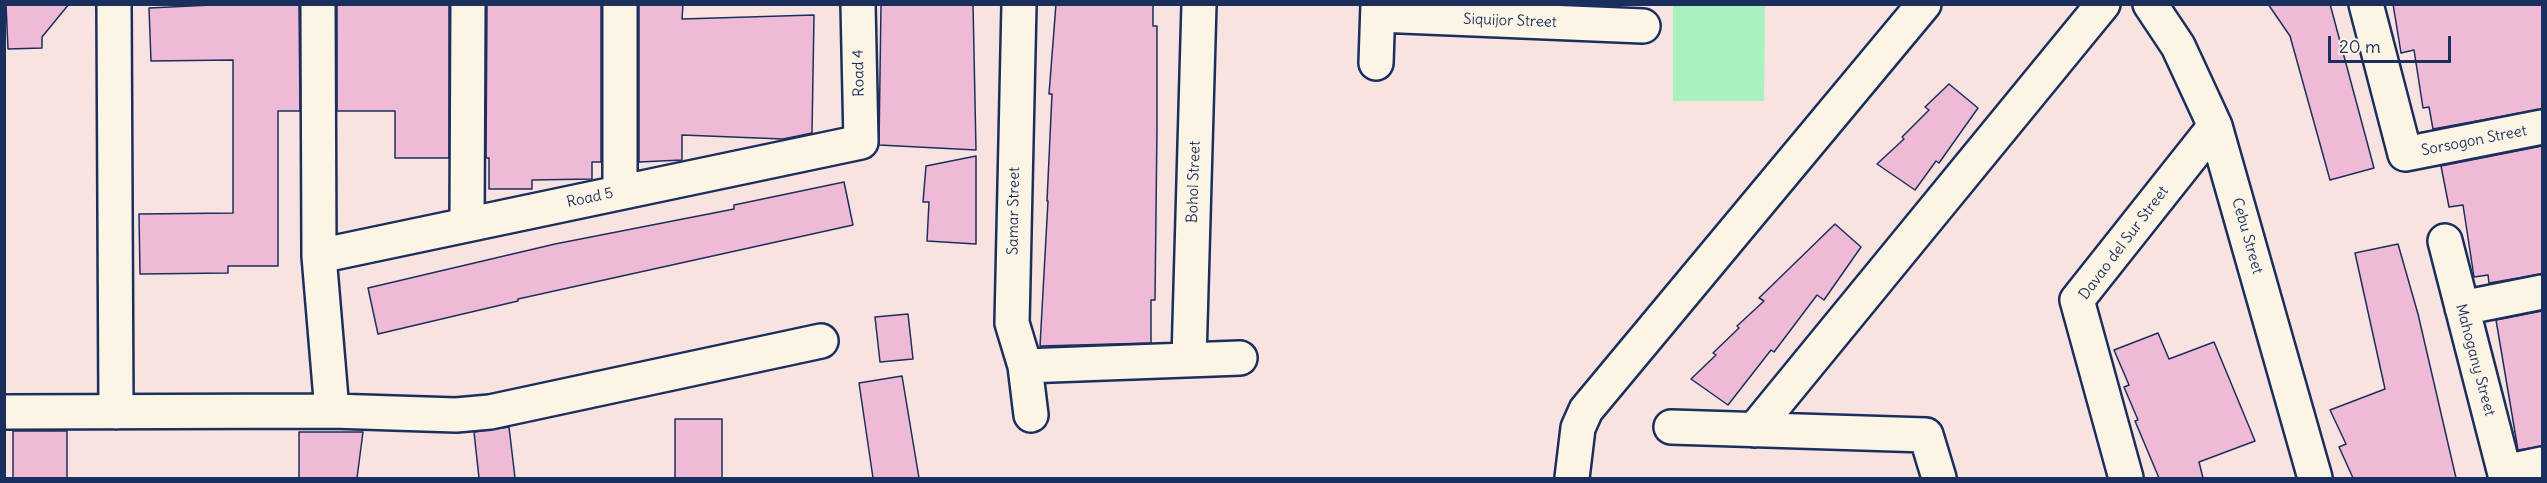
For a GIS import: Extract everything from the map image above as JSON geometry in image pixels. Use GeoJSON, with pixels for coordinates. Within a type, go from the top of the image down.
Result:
{"type":"FeatureCollection","features":[{"type":"Feature","properties":{"kind":"street"},"geometry":{"type":"LineString","coordinates":[[114,4],[116,412]]}},
{"type":"Feature","properties":{"kind":"street"},"geometry":{"type":"LineString","coordinates":[[318,4],[319,256],[332,411]]}},
{"type":"Feature","properties":{"kind":"street"},"geometry":{"type":"LineString","coordinates":[[467,224],[468,4]]}},
{"type":"Feature","properties":{"kind":"street"},"geometry":{"type":"LineString","coordinates":[[620,4],[620,192]]}},
{"type":"Feature","properties":{"kind":"street","name":"Road 4"},"geometry":{"type":"LineString","coordinates":[[858,4],[861,142]]}},
{"type":"Feature","properties":{"kind":"street","name":"Samar Street"},"geometry":{"type":"LineString","coordinates":[[1019,4],[1012,323],[1025,366],[1031,415]]}},
{"type":"Feature","properties":{"kind":"street","name":"Bohol Street"},"geometry":{"type":"LineString","coordinates":[[1189,359],[1199,4]]}},
{"type":"Feature","properties":{"kind":"street"},"geometry":{"type":"LineString","coordinates":[[1572,478],[1578,428],[1586,410],[1924,4]]}},
{"type":"Feature","properties":{"kind":"street"},"geometry":{"type":"LineString","coordinates":[[1754,430],[2103,4]]}},
{"type":"Feature","properties":{"kind":"street","name":"Cebu Street"},"geometry":{"type":"LineString","coordinates":[[2150,4],[2178,46],[2216,126],[2315,478]]}},
{"type":"Feature","properties":{"kind":"street","name":"Sorsogon Street"},"geometry":{"type":"LineString","coordinates":[[2366,4],[2406,154],[2542,128]]}},
{"type":"Feature","properties":{"kind":"street"},"geometry":{"type":"LineString","coordinates":[[1376,63],[1378,10]]}},
{"type":"Feature","properties":{"kind":"street","name":"Siquijor Street"},"geometry":{"type":"LineString","coordinates":[[1378,10],[1564,14],[1643,26]]}},
{"type":"Feature","properties":{"kind":"street","name":"Davao del Sur Street"},"geometry":{"type":"LineString","coordinates":[[2126,478],[2077,300],[2216,126]]}},
{"type":"Feature","properties":{"kind":"street","name":"Road 5"},"geometry":{"type":"LineString","coordinates":[[319,256],[861,142]]}},
{"type":"Feature","properties":{"kind":"street","name":"Mahogany Street"},"geometry":{"type":"LineString","coordinates":[[2445,242],[2506,476]]}},
{"type":"Feature","properties":{"kind":"street"},"geometry":{"type":"LineString","coordinates":[[2462,308],[2542,292]]}},
{"type":"Feature","properties":{"kind":"street"},"geometry":{"type":"LineString","coordinates":[[4,412],[332,411],[456,415],[490,412],[822,341]]}},
{"type":"Feature","properties":{"kind":"street"},"geometry":{"type":"LineString","coordinates":[[1025,366],[1240,358]]}},
{"type":"Feature","properties":{"kind":"street"},"geometry":{"type":"LineString","coordinates":[[1671,427],[1926,435],[1939,478]]}},
{"type":"Feature","properties":{"kind":"street"},"geometry":{"type":"LineString","coordinates":[[2506,476],[2542,464]]}},
{"type":"Feature","properties":{"kind":"green space"},"geometry":{"type":"Polygon","coordinates":[[[1673,5],[1765,5],[1764,101],[1673,101],[1673,5]]]}},
{"type":"Feature","properties":{"kind":"building"},"geometry":{"type":"Polygon","coordinates":[[[6,4],[69,4],[42,37],[42,48],[8,49],[6,4]]]}},
{"type":"Feature","properties":{"kind":"building"},"geometry":{"type":"Polygon","coordinates":[[[299,4],[300,111],[278,111],[278,266],[228,266],[228,273],[140,274],[139,214],[233,213],[233,60],[151,61],[149,8],[299,4]]]}},
{"type":"Feature","properties":{"kind":"building"},"geometry":{"type":"Polygon","coordinates":[[[337,4],[449,4],[449,158],[395,158],[395,111],[337,111],[337,4]]]}},
{"type":"Feature","properties":{"kind":"building"},"geometry":{"type":"Polygon","coordinates":[[[487,4],[601,4],[601,162],[592,162],[592,179],[532,180],[532,189],[489,189],[489,158],[486,158],[487,4]]]}},
{"type":"Feature","properties":{"kind":"building"},"geometry":{"type":"Polygon","coordinates":[[[639,4],[683,4],[682,19],[814,15],[812,133],[783,139],[682,135],[682,160],[639,162],[639,4]]]}},
{"type":"Feature","properties":{"kind":"building"},"geometry":{"type":"Polygon","coordinates":[[[881,4],[973,4],[976,150],[879,145],[881,4]]]}},
{"type":"Feature","properties":{"kind":"building"},"geometry":{"type":"Polygon","coordinates":[[[1056,4],[1153,4],[1153,26],[1157,26],[1157,126],[1155,300],[1151,300],[1151,343],[1040,346],[1052,94],[1049,94],[1056,4]]]}},
{"type":"Feature","properties":{"kind":"building"},"geometry":{"type":"Polygon","coordinates":[[[2268,4],[2330,4],[2374,168],[2330,180],[2290,36],[2268,4]]]}},
{"type":"Feature","properties":{"kind":"building"},"geometry":{"type":"Polygon","coordinates":[[[2393,4],[2542,4],[2542,109],[2433,129],[2429,107],[2423,108],[2414,50],[2401,53],[2393,4]]]}},
{"type":"Feature","properties":{"kind":"building"},"geometry":{"type":"Polygon","coordinates":[[[1949,84],[1978,108],[1939,163],[1936,161],[1915,190],[1877,164],[1904,139],[1902,137],[1929,110],[1925,107],[1949,84]]]}},
{"type":"Feature","properties":{"kind":"building"},"geometry":{"type":"Polygon","coordinates":[[[2542,146],[2542,274],[2489,283],[2488,275],[2474,277],[2463,205],[2449,207],[2441,166],[2542,146]]]}},
{"type":"Feature","properties":{"kind":"building"},"geometry":{"type":"Polygon","coordinates":[[[976,156],[976,244],[927,241],[929,202],[923,202],[926,166],[976,156]]]}},
{"type":"Feature","properties":{"kind":"building"},"geometry":{"type":"Polygon","coordinates":[[[844,182],[853,225],[518,299],[518,301],[378,334],[368,288],[555,244],[734,209],[734,205],[844,182]]]}},
{"type":"Feature","properties":{"kind":"building"},"geometry":{"type":"Polygon","coordinates":[[[1835,224],[1861,247],[1824,300],[1817,295],[1774,352],[1771,350],[1728,405],[1691,379],[1716,355],[1713,353],[1739,328],[1737,326],[1764,301],[1759,298],[1835,224]]]}},
{"type":"Feature","properties":{"kind":"building"},"geometry":{"type":"Polygon","coordinates":[[[2398,244],[2418,314],[2456,478],[2353,478],[2339,447],[2346,444],[2330,410],[2385,389],[2355,253],[2398,244]]]}},
{"type":"Feature","properties":{"kind":"building"},"geometry":{"type":"Polygon","coordinates":[[[2542,311],[2542,446],[2518,450],[2496,320],[2542,311]]]}},
{"type":"Feature","properties":{"kind":"building"},"geometry":{"type":"Polygon","coordinates":[[[908,314],[913,359],[880,362],[875,317],[908,314]]]}},
{"type":"Feature","properties":{"kind":"building"},"geometry":{"type":"Polygon","coordinates":[[[2158,333],[2169,359],[2214,342],[2255,441],[2199,462],[2203,478],[2159,478],[2135,421],[2138,420],[2124,387],[2129,385],[2114,350],[2158,333]]]}},
{"type":"Feature","properties":{"kind":"building"},"geometry":{"type":"Polygon","coordinates":[[[902,376],[919,478],[873,478],[859,383],[902,376]]]}},
{"type":"Feature","properties":{"kind":"building"},"geometry":{"type":"Polygon","coordinates":[[[675,419],[722,419],[722,478],[675,478],[675,419]]]}},
{"type":"Feature","properties":{"kind":"building"},"geometry":{"type":"Polygon","coordinates":[[[509,427],[515,478],[479,478],[474,432],[509,427]]]}},
{"type":"Feature","properties":{"kind":"building"},"geometry":{"type":"Polygon","coordinates":[[[13,431],[67,431],[67,478],[13,478],[13,431]]]}},
{"type":"Feature","properties":{"kind":"building"},"geometry":{"type":"Polygon","coordinates":[[[299,432],[363,432],[357,478],[299,478],[299,432]]]}}]}
